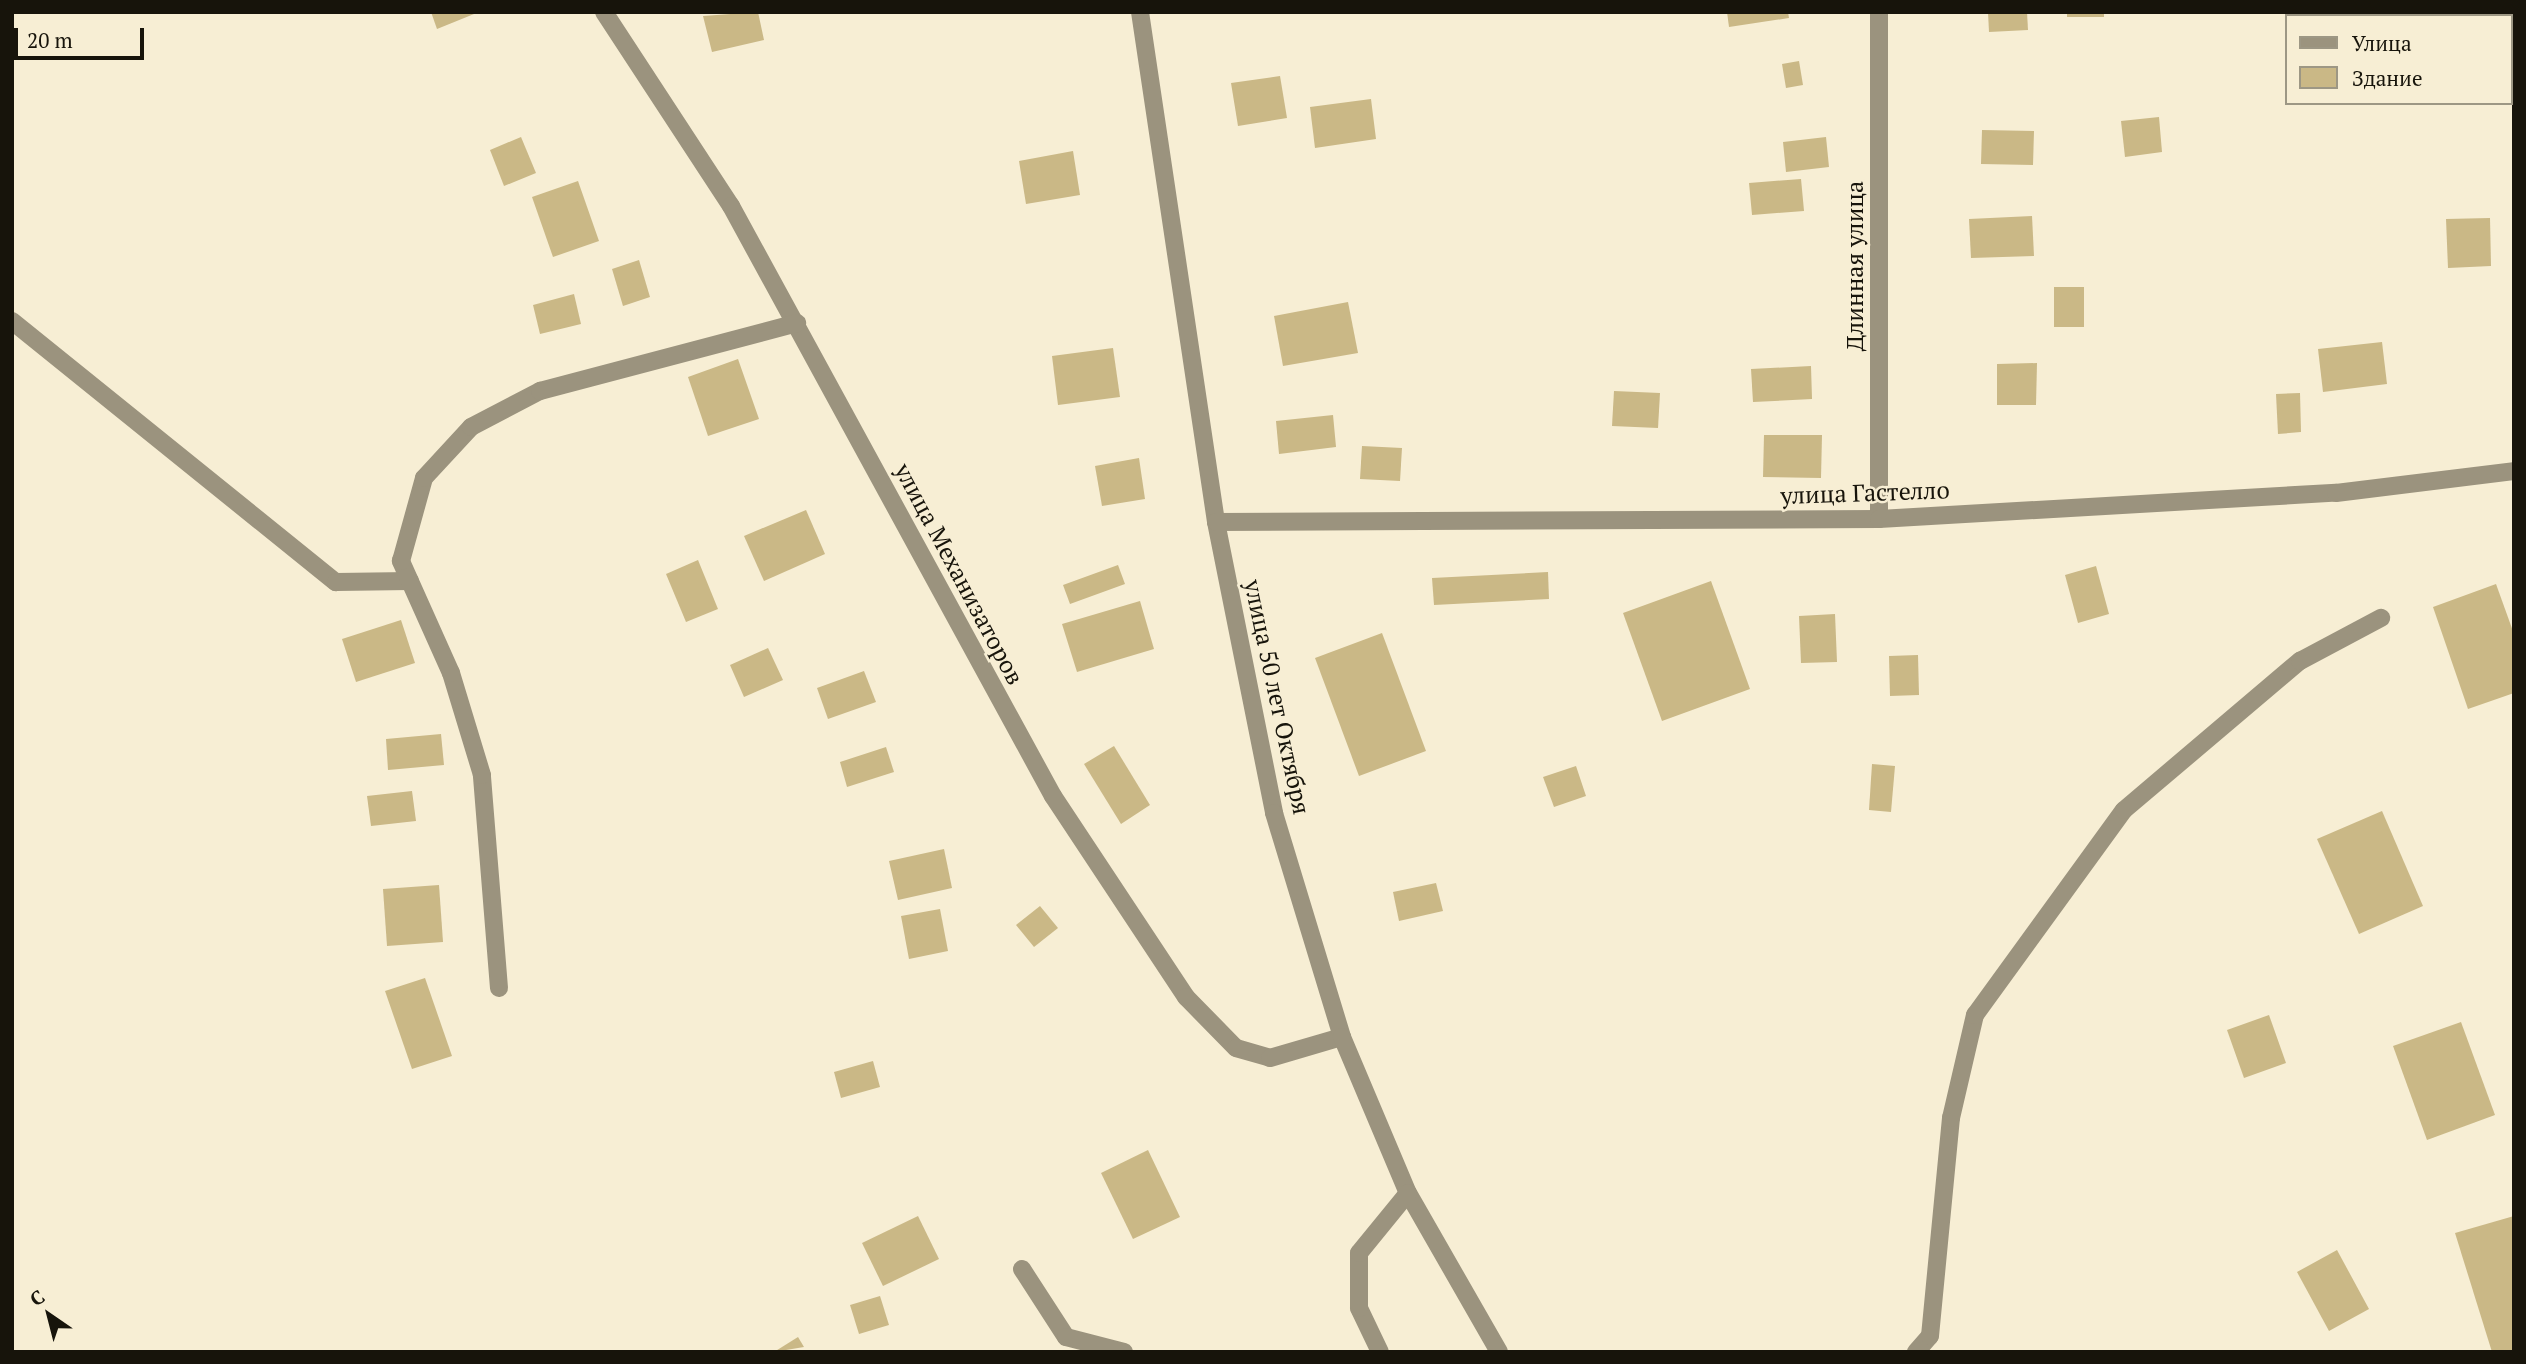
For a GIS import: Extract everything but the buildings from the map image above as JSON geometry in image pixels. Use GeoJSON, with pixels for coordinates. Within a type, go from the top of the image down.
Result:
{"type":"FeatureCollection","features":[{"type":"Feature","properties":{"kind":"street","name":"улица Механизаторов"},"geometry":{"type":"LineString","coordinates":[[604,12],[731,206],[1053,796],[1186,997],[1236,1048],[1270,1058],[1342,1037]]}},
{"type":"Feature","properties":{"kind":"street","name":"улица 50 лет Октября"},"geometry":{"type":"LineString","coordinates":[[1140,12],[1216,522],[1274,813],[1342,1037],[1408,1193],[1499,1352]]}},
{"type":"Feature","properties":{"kind":"street","name":"Длинная улица"},"geometry":{"type":"LineString","coordinates":[[1879,519],[1880,12]]}},
{"type":"Feature","properties":{"kind":"street"},"geometry":{"type":"LineString","coordinates":[[12,321],[336,582],[410,581]]}},
{"type":"Feature","properties":{"kind":"street"},"geometry":{"type":"LineString","coordinates":[[499,988],[482,775],[451,673],[401,561],[424,478],[471,427],[540,391],[797,323]]}},
{"type":"Feature","properties":{"kind":"street","name":"улица Гастелло"},"geometry":{"type":"LineString","coordinates":[[1216,522],[1879,519],[2336,493],[2514,471]]}},
{"type":"Feature","properties":{"kind":"street"},"geometry":{"type":"LineString","coordinates":[[1916,1352],[1930,1336],[1951,1118],[1975,1015],[2124,810],[2300,661],[2381,618]]}},
{"type":"Feature","properties":{"kind":"street"},"geometry":{"type":"LineString","coordinates":[[1380,1352],[1359,1308],[1359,1254],[1408,1193]]}},
{"type":"Feature","properties":{"kind":"street"},"geometry":{"type":"LineString","coordinates":[[1022,1269],[1066,1337],[1124,1352]]}}]}
